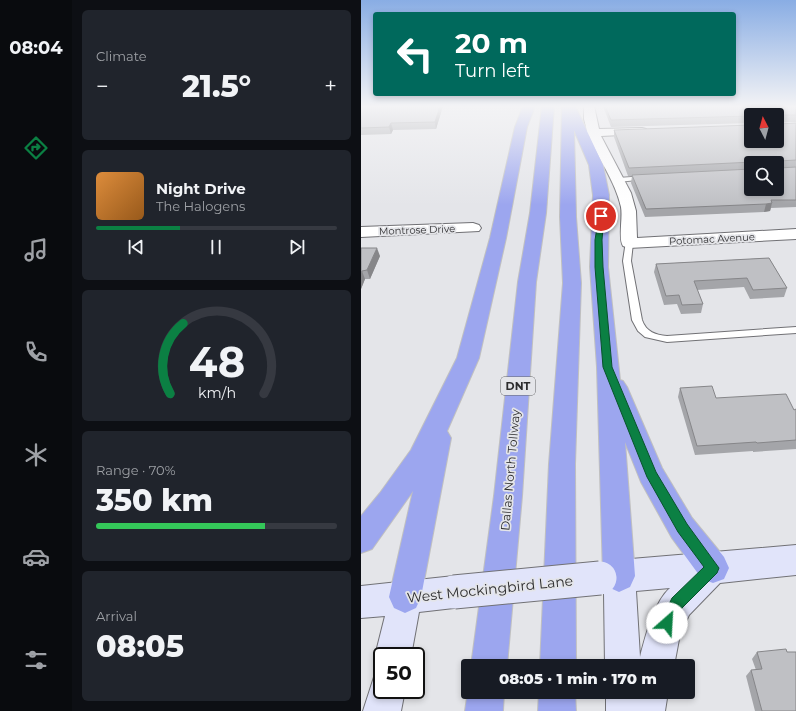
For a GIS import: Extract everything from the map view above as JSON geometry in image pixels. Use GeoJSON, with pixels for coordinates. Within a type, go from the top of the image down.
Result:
{"type":"FeatureCollection","features":[{"type":"Feature","properties":{"kind":"highway"},"geometry":{"type":"LineString","coordinates":[[361,539],[390,502],[420,458],[468,358],[499,238],[519,139]]}},
{"type":"Feature","properties":{"kind":"highway","name":"Dallas North Tollway"},"geometry":{"type":"LineString","coordinates":[[490,659],[509,496],[527,282],[537,213],[544,139]]}},
{"type":"Feature","properties":{"kind":"highway"},"geometry":{"type":"LineString","coordinates":[[558,659],[562,464],[573,282],[568,217],[569,139]]}},
{"type":"Feature","properties":{"kind":"highway"},"geometry":{"type":"LineString","coordinates":[[585,139],[591,151],[600,179],[601,216],[599,267],[608,367],[609,577]]}},
{"type":"Feature","properties":{"kind":"highway"},"geometry":{"type":"LineString","coordinates":[[608,367],[651,474],[682,528],[713,568]]}},
{"type":"Feature","properties":{"kind":"highway"},"geometry":{"type":"LineString","coordinates":[[405,597],[433,465],[441,417]]}},
{"type":"Feature","properties":{"kind":"highway"},"geometry":{"type":"LineString","coordinates":[[483,711],[485,699]]}},
{"type":"Feature","properties":{"kind":"highway"},"geometry":{"type":"LineString","coordinates":[[557,699],[557,711]]}},
{"type":"Feature","properties":{"kind":"main road","name":"West Mockingbird Lane"},"geometry":{"type":"LineString","coordinates":[[361,602],[796,560]]}},
{"type":"Feature","properties":{"kind":"main road"},"geometry":{"type":"LineString","coordinates":[[657,659],[663,632],[677,603],[713,568]]}},
{"type":"Feature","properties":{"kind":"main road"},"geometry":{"type":"LineString","coordinates":[[609,577],[622,659]]}},
{"type":"Feature","properties":{"kind":"main road"},"geometry":{"type":"LineString","coordinates":[[395,647],[405,597]]}},
{"type":"Feature","properties":{"kind":"main road"},"geometry":{"type":"LineString","coordinates":[[382,711],[385,699]]}},
{"type":"Feature","properties":{"kind":"main road"},"geometry":{"type":"LineString","coordinates":[[624,699],[625,711]]}},
{"type":"Feature","properties":{"kind":"main road"},"geometry":{"type":"LineString","coordinates":[[646,711],[649,699]]}},
{"type":"Feature","properties":{"kind":"street"},"geometry":{"type":"LineString","coordinates":[[595,139],[618,180],[628,205],[630,218],[629,243]]}},
{"type":"Feature","properties":{"kind":"street","name":"Montrose Drive"},"geometry":{"type":"LineString","coordinates":[[361,232],[473,228]]}},
{"type":"Feature","properties":{"kind":"street","name":"Potomac Avenue"},"geometry":{"type":"LineString","coordinates":[[629,243],[796,234]]}},
{"type":"Feature","properties":{"kind":"lane"},"geometry":{"type":"LineString","coordinates":[[618,180],[649,178]]}},
{"type":"Feature","properties":{"kind":"lane"},"geometry":{"type":"LineString","coordinates":[[629,243],[627,261],[638,326],[649,335],[667,339],[796,330]]}},
{"type":"Feature","properties":{"kind":"building"},"geometry":{"type":"Polygon","coordinates":[[[618,139],[744,139],[744,148],[784,148],[784,139],[796,139],[796,160],[784,161],[784,156],[744,156],[744,162],[629,168],[618,139]]]}},
{"type":"Feature","properties":{"kind":"building"},"geometry":{"type":"Polygon","coordinates":[[[796,167],[796,200],[771,200],[772,203],[766,204],[646,209],[632,175],[744,169],[744,196],[784,196],[784,168],[796,167]]]}},
{"type":"Feature","properties":{"kind":"building"},"geometry":{"type":"Polygon","coordinates":[[[361,248],[377,248],[367,270],[362,271],[361,273],[361,248]]]}},
{"type":"Feature","properties":{"kind":"building"},"geometry":{"type":"Polygon","coordinates":[[[769,258],[787,288],[753,290],[747,278],[694,281],[703,304],[682,305],[679,295],[666,296],[656,264],[769,258]]]}},
{"type":"Feature","properties":{"kind":"building"},"geometry":{"type":"Polygon","coordinates":[[[712,386],[716,398],[786,394],[794,410],[796,409],[796,440],[697,446],[680,388],[712,386]]]}},
{"type":"Feature","properties":{"kind":"building"},"geometry":{"type":"Polygon","coordinates":[[[786,649],[787,652],[796,652],[796,711],[762,711],[751,670],[762,669],[757,652],[786,649]]]}},
{"type":"Feature","properties":{"kind":"route"},"geometry":{"type":"LineString","coordinates":[[601,216],[599,267],[608,367],[625,414],[651,474],[682,528],[713,568],[677,603],[667,623]]}}]}
